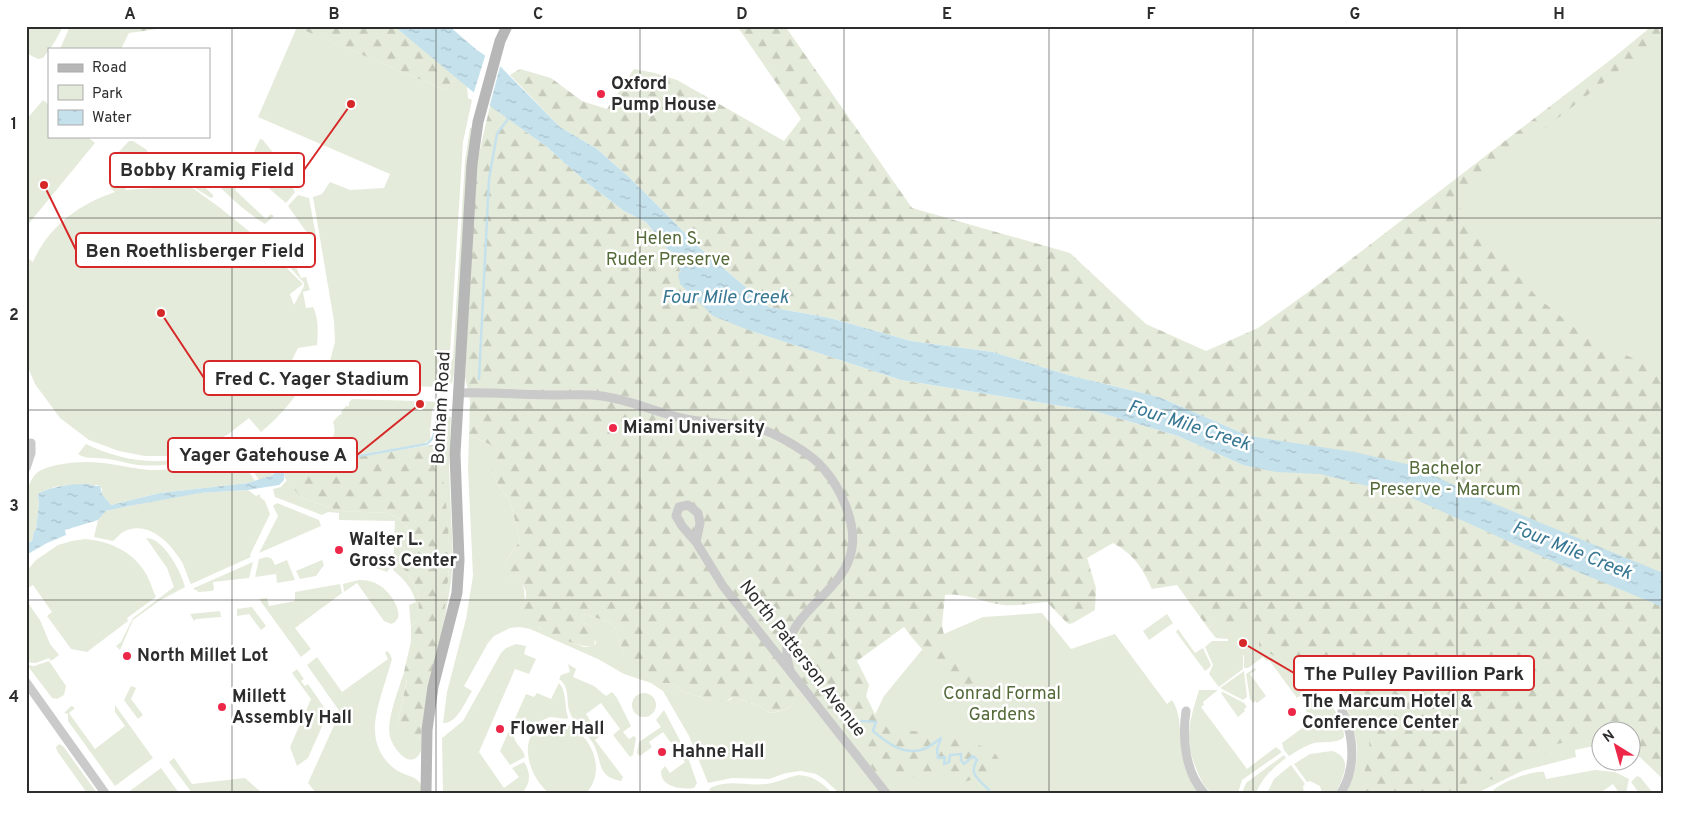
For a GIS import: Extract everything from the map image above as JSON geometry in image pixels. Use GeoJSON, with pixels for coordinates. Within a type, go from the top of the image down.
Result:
{"type":"FeatureCollection","features":[{"type":"Feature","properties":{"kind":"street","name":"Bonham Road"},"geometry":{"type":"LineString","coordinates":[[426,793],[428,721],[433,687],[457,593],[459,560],[455,454],[472,164],[482,108],[500,41],[507,26]]}},
{"type":"Feature","properties":{"kind":"street"},"geometry":{"type":"LineString","coordinates":[[459,393],[489,392],[602,396],[702,423],[759,429],[783,440],[812,458],[823,468],[841,496],[851,522],[854,539],[852,553],[844,571],[799,622],[790,640],[787,653],[790,670]]}},
{"type":"Feature","properties":{"kind":"street"},"geometry":{"type":"LineString","coordinates":[[26,468],[31,453],[31,443]]}},
{"type":"Feature","properties":{"kind":"street","name":"North Patterson Avenue"},"geometry":{"type":"LineString","coordinates":[[696,542],[723,586],[886,793]]}},
{"type":"Feature","properties":{"kind":"street"},"geometry":{"type":"LineString","coordinates":[[26,682],[105,793]]}},
{"type":"Feature","properties":{"kind":"street"},"geometry":{"type":"LineString","coordinates":[[1341,793],[1350,774],[1352,746],[1347,721],[1342,711]]}},
{"type":"Feature","properties":{"kind":"street"},"geometry":{"type":"LineString","coordinates":[[1186,712],[1184,740],[1187,754],[1198,786],[1204,793]]}},
{"type":"Feature","properties":{"kind":"green space"},"geometry":{"type":"Polygon","coordinates":[[[26,26],[63,26],[43,58],[38,59],[26,53],[26,26]]]}},
{"type":"Feature","properties":{"kind":"green space"},"geometry":{"type":"Polygon","coordinates":[[[70,26],[125,26],[129,33],[122,48],[60,48],[70,26]]]}},
{"type":"Feature","properties":{"kind":"green space"},"geometry":{"type":"Polygon","coordinates":[[[125,26],[178,26],[129,33],[125,26]]]}},
{"type":"Feature","properties":{"kind":"green space"},"geometry":{"type":"Polygon","coordinates":[[[294,26],[394,26],[456,77],[445,90],[294,26]]]}},
{"type":"Feature","properties":{"kind":"green space"},"geometry":{"type":"Polygon","coordinates":[[[737,26],[785,26],[912,208],[1070,253],[1146,324],[1206,351],[1258,328],[1311,290],[1652,26],[1663,26],[1663,36],[1453,200],[1537,297],[1586,337],[1663,372],[1663,573],[1495,504],[1411,465],[1354,452],[1249,436],[1159,397],[1068,375],[993,352],[911,341],[830,318],[769,307],[702,250],[629,177],[597,149],[560,127],[510,75],[520,69],[551,78],[582,101],[607,109],[634,69],[655,73],[677,80],[784,141],[801,119],[737,26]]]}},
{"type":"Feature","properties":{"kind":"green space"},"geometry":{"type":"Polygon","coordinates":[[[297,27],[445,90],[456,77],[467,86],[468,98],[472,100],[463,142],[450,353],[441,375],[440,387],[378,385],[330,361],[335,342],[334,321],[313,197],[322,194],[330,182],[350,190],[384,188],[390,174],[258,117],[297,27]]]}},
{"type":"Feature","properties":{"kind":"green space","name":"Bachelor Preserve - Marcum"},"geometry":{"type":"Polygon","coordinates":[[[1663,34],[1663,779],[1642,759],[1642,722],[1592,722],[1592,747],[1575,750],[1576,757],[1522,771],[1477,793],[1346,793],[1354,771],[1357,752],[1354,733],[1347,711],[1353,705],[1341,687],[1335,688],[1335,684],[1340,678],[1334,669],[1320,677],[1314,672],[1303,679],[1311,687],[1297,698],[1269,660],[1267,661],[1263,657],[1248,668],[1244,668],[1243,655],[1243,669],[1219,687],[1209,674],[1213,665],[1205,647],[1212,641],[1228,641],[1228,639],[1216,638],[1208,628],[1215,623],[1270,339],[1663,34]]]}},
{"type":"Feature","properties":{"kind":"green space"},"geometry":{"type":"Polygon","coordinates":[[[43,100],[48,104],[48,138],[89,138],[95,143],[26,227],[26,120],[43,100]]]}},
{"type":"Feature","properties":{"kind":"green space"},"geometry":{"type":"Polygon","coordinates":[[[490,106],[547,147],[586,182],[624,211],[646,222],[676,260],[681,272],[751,331],[901,380],[1098,412],[1178,436],[1243,465],[1276,472],[1320,474],[1408,496],[1561,565],[1663,607],[1663,779],[1642,759],[1642,722],[1592,722],[1592,738],[1551,745],[1540,760],[1493,780],[1474,770],[1470,773],[1464,793],[1357,793],[1370,755],[1367,710],[1335,667],[1325,661],[1307,671],[1298,670],[1259,647],[1259,631],[1250,626],[1228,627],[1215,623],[1208,628],[1177,585],[1152,589],[1137,562],[1127,552],[1113,543],[1087,558],[1096,588],[1095,610],[1073,623],[1069,624],[1066,622],[1047,602],[1004,605],[967,596],[945,595],[942,625],[945,640],[976,675],[973,683],[965,686],[939,667],[904,627],[857,661],[869,685],[866,696],[878,720],[890,727],[955,736],[973,742],[994,752],[1003,765],[1000,771],[961,783],[933,773],[910,778],[876,773],[814,697],[797,686],[796,699],[790,707],[775,712],[769,713],[762,707],[734,697],[723,702],[710,702],[701,697],[686,693],[672,683],[661,683],[649,677],[627,660],[615,627],[610,622],[581,615],[583,622],[593,628],[595,639],[593,647],[575,644],[541,629],[525,616],[521,609],[526,592],[524,586],[505,569],[504,563],[520,541],[512,508],[507,496],[500,488],[491,471],[491,445],[469,435],[470,401],[465,377],[475,171],[490,106]]]}},
{"type":"Feature","properties":{"kind":"green space"},"geometry":{"type":"Polygon","coordinates":[[[470,128],[472,128],[454,374],[452,383],[444,387],[447,371],[453,358],[465,161],[470,128]]]}},
{"type":"Feature","properties":{"kind":"green space"},"geometry":{"type":"Polygon","coordinates":[[[260,139],[263,140],[278,159],[292,165],[289,177],[245,171],[260,139]]]}},
{"type":"Feature","properties":{"kind":"green space"},"geometry":{"type":"Polygon","coordinates":[[[129,141],[133,141],[147,150],[148,156],[125,190],[155,188],[164,173],[194,189],[250,232],[303,284],[290,294],[294,305],[304,283],[285,262],[282,253],[267,238],[303,265],[296,267],[301,278],[306,277],[310,290],[303,292],[306,308],[313,307],[316,316],[317,345],[298,348],[291,362],[310,372],[288,405],[261,432],[249,418],[227,435],[198,449],[172,456],[145,456],[119,451],[89,440],[60,418],[35,384],[27,365],[26,278],[30,267],[26,272],[26,257],[33,262],[47,238],[66,218],[89,203],[115,192],[110,188],[117,179],[108,172],[117,160],[114,157],[129,141]]]}},
{"type":"Feature","properties":{"kind":"green space"},"geometry":{"type":"Polygon","coordinates":[[[161,160],[164,161],[162,166],[176,171],[179,164],[181,165],[213,197],[211,198],[163,168],[159,168],[153,177],[148,173],[161,160]]]}},
{"type":"Feature","properties":{"kind":"green space"},"geometry":{"type":"Polygon","coordinates":[[[202,170],[234,184],[237,187],[235,190],[266,219],[271,214],[274,216],[265,224],[240,206],[202,170]]]}},
{"type":"Feature","properties":{"kind":"green space"},"geometry":{"type":"Polygon","coordinates":[[[259,176],[289,181],[295,192],[286,203],[258,179],[259,176]]]}},
{"type":"Feature","properties":{"kind":"green space"},"geometry":{"type":"Polygon","coordinates":[[[298,195],[309,198],[316,236],[313,239],[288,206],[298,195]]]}},
{"type":"Feature","properties":{"kind":"green space"},"geometry":{"type":"Polygon","coordinates":[[[352,399],[416,401],[416,408],[423,408],[424,401],[440,402],[446,407],[448,417],[451,417],[449,468],[453,558],[451,582],[428,691],[442,620],[449,568],[446,506],[439,434],[444,410],[440,406],[434,407],[432,411],[430,440],[423,444],[319,461],[303,466],[295,463],[287,465],[284,452],[289,451],[292,453],[293,450],[302,449],[305,451],[326,442],[334,436],[333,422],[342,414],[341,412],[346,406],[349,406],[349,402],[352,399]]]}},
{"type":"Feature","properties":{"kind":"green space"},"geometry":{"type":"Polygon","coordinates":[[[469,435],[491,445],[491,471],[500,488],[507,496],[512,508],[520,541],[504,563],[511,576],[521,582],[524,589],[525,602],[521,609],[539,628],[584,647],[593,647],[596,643],[591,626],[583,622],[581,615],[610,622],[615,627],[624,655],[661,683],[672,683],[686,693],[701,697],[710,702],[730,700],[734,697],[762,707],[769,713],[775,712],[790,707],[795,699],[796,686],[881,793],[839,793],[816,774],[801,771],[786,773],[769,779],[732,778],[708,783],[689,736],[663,691],[651,683],[624,674],[598,659],[530,629],[520,627],[510,628],[494,636],[488,643],[464,686],[472,691],[456,716],[452,720],[443,723],[447,692],[466,619],[473,576],[468,468],[469,435]]]}},
{"type":"Feature","properties":{"kind":"green space"},"geometry":{"type":"Polygon","coordinates":[[[228,440],[231,443],[209,454],[174,464],[138,465],[85,457],[78,454],[86,444],[122,457],[158,461],[176,460],[193,456],[228,440]]]}},
{"type":"Feature","properties":{"kind":"green space"},"geometry":{"type":"Polygon","coordinates":[[[439,444],[448,529],[448,580],[443,619],[423,717],[421,737],[412,738],[402,733],[398,721],[407,680],[404,672],[411,641],[411,627],[419,617],[418,593],[412,580],[401,565],[400,558],[410,538],[406,526],[400,519],[388,513],[340,511],[301,498],[285,478],[285,470],[439,444]]]}},
{"type":"Feature","properties":{"kind":"green space"},"geometry":{"type":"Polygon","coordinates":[[[233,447],[255,481],[160,493],[111,505],[102,494],[102,489],[98,485],[54,487],[39,493],[36,530],[34,531],[32,541],[26,544],[25,509],[27,491],[34,476],[41,470],[63,464],[86,462],[146,470],[170,469],[198,463],[233,447]]]}},
{"type":"Feature","properties":{"kind":"green space"},"geometry":{"type":"Polygon","coordinates":[[[271,454],[273,460],[273,475],[259,480],[252,469],[255,468],[254,464],[260,461],[263,455],[268,456],[271,454]]]}},
{"type":"Feature","properties":{"kind":"green space"},"geometry":{"type":"Polygon","coordinates":[[[287,480],[301,498],[340,511],[388,513],[400,519],[406,526],[410,538],[400,558],[401,565],[412,580],[418,593],[419,617],[411,627],[409,605],[416,602],[407,584],[393,570],[395,521],[339,520],[339,513],[328,512],[322,515],[275,497],[273,489],[281,487],[287,480]]]}},
{"type":"Feature","properties":{"kind":"green space"},"geometry":{"type":"Polygon","coordinates":[[[248,490],[256,496],[260,494],[270,514],[250,555],[251,557],[191,584],[180,559],[157,534],[142,529],[133,529],[123,532],[113,541],[94,537],[98,520],[106,511],[200,493],[248,490]]]}},
{"type":"Feature","properties":{"kind":"green space"},"geometry":{"type":"Polygon","coordinates":[[[277,503],[319,520],[321,526],[259,553],[278,516],[273,506],[277,503]]]}},
{"type":"Feature","properties":{"kind":"green space"},"geometry":{"type":"Polygon","coordinates":[[[146,538],[159,543],[165,549],[176,565],[185,587],[159,601],[133,620],[120,650],[116,646],[121,642],[133,618],[174,587],[167,568],[146,538]]]}},
{"type":"Feature","properties":{"kind":"green space"},"geometry":{"type":"Polygon","coordinates":[[[85,539],[103,542],[119,548],[134,558],[145,572],[156,597],[127,618],[128,621],[87,652],[71,649],[47,616],[52,612],[33,585],[26,589],[26,572],[36,560],[58,545],[85,539]]]}},
{"type":"Feature","properties":{"kind":"green space"},"geometry":{"type":"Polygon","coordinates":[[[352,554],[390,554],[390,568],[387,572],[360,563],[352,560],[352,554]]]}},
{"type":"Feature","properties":{"kind":"green space"},"geometry":{"type":"Polygon","coordinates":[[[267,557],[272,559],[275,565],[287,560],[295,580],[277,583],[276,574],[255,577],[259,559],[267,557]]]}},
{"type":"Feature","properties":{"kind":"green space"},"geometry":{"type":"Polygon","coordinates":[[[322,560],[324,565],[316,576],[300,579],[296,571],[322,560]]]}},
{"type":"Feature","properties":{"kind":"green space"},"geometry":{"type":"Polygon","coordinates":[[[253,562],[249,578],[213,582],[214,589],[212,591],[198,592],[194,590],[194,588],[253,562]]]}},
{"type":"Feature","properties":{"kind":"green space"},"geometry":{"type":"Polygon","coordinates":[[[359,580],[374,583],[388,593],[396,604],[398,611],[396,621],[391,624],[384,621],[357,583],[344,592],[343,584],[359,580]]]}},
{"type":"Feature","properties":{"kind":"green space"},"geometry":{"type":"Polygon","coordinates":[[[340,584],[342,593],[295,628],[311,649],[301,657],[259,599],[267,598],[269,606],[295,601],[295,592],[340,584]]]}},
{"type":"Feature","properties":{"kind":"green space"},"geometry":{"type":"Polygon","coordinates":[[[26,600],[40,620],[50,644],[59,655],[51,661],[49,658],[36,663],[26,662],[26,600]]]}},
{"type":"Feature","properties":{"kind":"green space"},"geometry":{"type":"Polygon","coordinates":[[[252,607],[266,626],[261,630],[249,614],[237,616],[237,609],[252,607]]]}},
{"type":"Feature","properties":{"kind":"green space"},"geometry":{"type":"Polygon","coordinates":[[[220,611],[221,617],[196,619],[194,621],[190,614],[220,611]]]}},
{"type":"Feature","properties":{"kind":"green space","name":"Conrad Formal Gardens"},"geometry":{"type":"Polygon","coordinates":[[[1042,613],[1071,649],[1115,634],[1167,704],[1172,700],[1175,705],[1179,720],[1183,755],[1198,793],[891,793],[858,750],[884,696],[930,640],[983,617],[1042,613]]]}},
{"type":"Feature","properties":{"kind":"green space"},"geometry":{"type":"Polygon","coordinates":[[[1167,614],[1173,623],[1149,640],[1143,631],[1167,614]]]}},
{"type":"Feature","properties":{"kind":"green space"},"geometry":{"type":"Polygon","coordinates":[[[1178,629],[1195,653],[1203,648],[1211,665],[1205,671],[1176,632],[1178,629]]]}},
{"type":"Feature","properties":{"kind":"green space"},"geometry":{"type":"Polygon","coordinates":[[[516,644],[526,646],[524,654],[536,659],[529,674],[515,669],[479,752],[504,788],[519,777],[512,768],[524,762],[529,774],[527,785],[522,793],[443,793],[442,738],[463,721],[501,653],[506,648],[516,644]]]}},
{"type":"Feature","properties":{"kind":"green space"},"geometry":{"type":"Polygon","coordinates":[[[387,651],[392,659],[375,723],[377,743],[382,756],[391,766],[418,780],[421,786],[421,793],[316,793],[308,783],[340,712],[307,665],[317,657],[342,692],[388,659],[385,653],[387,651]]]}},
{"type":"Feature","properties":{"kind":"green space"},"geometry":{"type":"Polygon","coordinates":[[[49,661],[66,686],[64,695],[57,699],[52,698],[27,665],[34,666],[49,661]]]}},
{"type":"Feature","properties":{"kind":"green space"},"geometry":{"type":"Polygon","coordinates":[[[568,664],[576,669],[573,677],[594,686],[606,696],[612,692],[617,698],[631,726],[623,732],[629,739],[634,736],[636,738],[633,755],[630,757],[613,735],[620,729],[601,703],[586,714],[591,722],[581,728],[574,720],[569,710],[565,686],[559,679],[561,675],[570,672],[568,664]]]}},
{"type":"Feature","properties":{"kind":"green space"},"geometry":{"type":"Polygon","coordinates":[[[1255,668],[1256,670],[1250,674],[1266,696],[1257,703],[1255,701],[1253,703],[1250,699],[1246,674],[1255,668]]]}},
{"type":"Feature","properties":{"kind":"green space"},"geometry":{"type":"Polygon","coordinates":[[[297,669],[304,679],[301,681],[305,686],[308,684],[328,713],[308,758],[297,766],[290,747],[311,699],[292,673],[297,669]]]}},
{"type":"Feature","properties":{"kind":"green space"},"geometry":{"type":"Polygon","coordinates":[[[1244,671],[1247,697],[1243,700],[1220,688],[1244,671]]]}},
{"type":"Feature","properties":{"kind":"green space"},"geometry":{"type":"Polygon","coordinates":[[[404,672],[407,679],[398,721],[399,726],[402,733],[408,737],[421,737],[420,753],[412,760],[407,759],[398,752],[392,742],[389,730],[394,704],[404,672]]]}},
{"type":"Feature","properties":{"kind":"green space"},"geometry":{"type":"Polygon","coordinates":[[[559,683],[564,695],[567,719],[550,717],[536,723],[527,721],[519,722],[518,725],[513,723],[526,694],[534,697],[537,693],[551,699],[559,683]]]}},
{"type":"Feature","properties":{"kind":"green space"},"geometry":{"type":"Polygon","coordinates":[[[131,686],[136,688],[131,699],[143,715],[138,719],[124,700],[131,686]]]}},
{"type":"Feature","properties":{"kind":"green space"},"geometry":{"type":"Polygon","coordinates":[[[1199,690],[1218,690],[1203,702],[1204,705],[1201,707],[1247,769],[1276,747],[1282,752],[1242,780],[1238,793],[1211,792],[1202,781],[1193,761],[1190,751],[1189,732],[1199,690]]]}},
{"type":"Feature","properties":{"kind":"green space"},"geometry":{"type":"Polygon","coordinates":[[[1223,692],[1244,703],[1247,707],[1238,717],[1221,693],[1223,692]]]}},
{"type":"Feature","properties":{"kind":"green space"},"geometry":{"type":"Polygon","coordinates":[[[644,693],[649,694],[655,700],[655,710],[649,716],[644,717],[639,716],[633,710],[632,705],[633,700],[639,694],[644,693]]]}},
{"type":"Feature","properties":{"kind":"green space"},"geometry":{"type":"Polygon","coordinates":[[[1317,695],[1327,700],[1336,712],[1344,732],[1344,737],[1334,741],[1314,743],[1289,756],[1284,750],[1282,743],[1313,720],[1305,709],[1309,706],[1307,703],[1317,695]]]}},
{"type":"Feature","properties":{"kind":"green space"},"geometry":{"type":"Polygon","coordinates":[[[115,705],[153,758],[115,786],[68,721],[68,714],[64,713],[71,706],[74,707],[69,713],[95,749],[125,726],[115,712],[115,705]]]}},
{"type":"Feature","properties":{"kind":"green space"},"geometry":{"type":"Polygon","coordinates":[[[664,710],[686,752],[697,783],[694,788],[678,788],[664,781],[661,771],[665,766],[670,773],[685,762],[663,732],[649,742],[652,747],[640,756],[637,753],[639,742],[661,727],[656,720],[664,710]]]}},
{"type":"Feature","properties":{"kind":"green space"},"geometry":{"type":"Polygon","coordinates":[[[557,721],[578,731],[592,749],[596,772],[593,783],[586,793],[549,793],[540,784],[529,762],[529,740],[535,731],[544,724],[557,721]]]}},
{"type":"Feature","properties":{"kind":"green space"},"geometry":{"type":"Polygon","coordinates":[[[593,724],[601,735],[595,740],[623,777],[621,781],[608,776],[602,768],[594,745],[584,731],[593,724]]]}},
{"type":"Feature","properties":{"kind":"green space"},"geometry":{"type":"Polygon","coordinates":[[[509,731],[514,733],[515,740],[525,757],[510,765],[500,751],[509,731]]]}},
{"type":"Feature","properties":{"kind":"green space"},"geometry":{"type":"Polygon","coordinates":[[[59,744],[63,746],[97,793],[87,793],[57,751],[56,747],[59,744]]]}},
{"type":"Feature","properties":{"kind":"green space"},"geometry":{"type":"Polygon","coordinates":[[[1332,751],[1343,758],[1345,769],[1336,793],[1322,793],[1320,786],[1310,781],[1307,782],[1294,764],[1310,754],[1332,751]]]}},
{"type":"Feature","properties":{"kind":"green space"},"geometry":{"type":"Polygon","coordinates":[[[1284,755],[1286,758],[1269,773],[1256,793],[1242,793],[1246,783],[1284,755]]]}},
{"type":"Feature","properties":{"kind":"green space"},"geometry":{"type":"Polygon","coordinates":[[[174,758],[192,784],[245,778],[261,792],[192,793],[169,762],[174,758]]]}},
{"type":"Feature","properties":{"kind":"green space"},"geometry":{"type":"Polygon","coordinates":[[[1291,765],[1305,784],[1303,786],[1304,793],[1267,793],[1274,779],[1291,765]]]}},
{"type":"Feature","properties":{"kind":"green space"},"geometry":{"type":"Polygon","coordinates":[[[161,768],[179,793],[127,793],[161,768]]]}},
{"type":"Feature","properties":{"kind":"green space"},"geometry":{"type":"Polygon","coordinates":[[[1592,771],[1615,772],[1629,779],[1626,793],[1619,793],[1613,784],[1600,793],[1494,793],[1493,791],[1509,781],[1532,773],[1544,772],[1546,779],[1592,771]]]}},
{"type":"Feature","properties":{"kind":"green space"},"geometry":{"type":"Polygon","coordinates":[[[799,775],[817,781],[832,793],[709,793],[710,788],[717,785],[730,783],[765,784],[799,775]]]}},
{"type":"Feature","properties":{"kind":"green space"},"geometry":{"type":"Polygon","coordinates":[[[1637,776],[1653,793],[1639,793],[1631,782],[1637,776]]]}},
{"type":"Feature","properties":{"kind":"water","name":"Four Mile Creek"},"geometry":{"type":"Polygon","coordinates":[[[394,26],[449,26],[477,50],[499,65],[560,127],[597,149],[629,177],[702,250],[769,307],[830,318],[911,341],[993,352],[1068,375],[1159,397],[1249,436],[1354,452],[1411,465],[1495,504],[1663,573],[1663,607],[1561,565],[1408,496],[1320,474],[1276,472],[1243,465],[1178,436],[1098,412],[901,380],[751,331],[713,316],[680,284],[678,273],[681,272],[676,260],[646,222],[624,211],[586,182],[547,147],[490,106],[394,26]]]}},
{"type":"Feature","properties":{"kind":"water"},"geometry":{"type":"Polygon","coordinates":[[[319,461],[323,463],[285,470],[284,480],[279,485],[248,490],[200,493],[106,511],[98,520],[65,530],[66,535],[28,554],[26,544],[32,541],[34,531],[36,530],[38,496],[39,493],[49,489],[79,484],[100,486],[102,494],[111,505],[160,493],[248,483],[273,475],[274,473],[282,472],[281,466],[295,463],[303,466],[310,462],[319,461]]]}},
{"type":"Feature","properties":{"kind":"pier"},"geometry":{"type":"Polygon","coordinates":[[[486,53],[501,63],[489,108],[473,95],[486,53]]]}},
{"type":"Feature","properties":{"kind":"waterway"},"geometry":{"type":"LineString","coordinates":[[479,379],[489,179],[497,134],[510,116]]}},
{"type":"Feature","properties":{"kind":"waterway"},"geometry":{"type":"LineString","coordinates":[[319,463],[427,444],[433,436],[437,418],[443,409]]}},
{"type":"Feature","properties":{"kind":"waterway"},"geometry":{"type":"LineString","coordinates":[[861,721],[876,722],[873,731],[890,744],[903,750],[917,751],[924,749],[941,738],[937,749],[938,758],[945,757],[944,764],[949,762],[950,755],[961,754],[961,760],[964,764],[973,756],[977,760],[974,773],[978,780],[989,790]]}},
{"type":"Feature","properties":{"kind":"place","name":"Oxford Pump House"},"geometry":{"type":"Point","coordinates":[601,94]}},
{"type":"Feature","properties":{"kind":"place","name":"Bobby Kramig Field"},"geometry":{"type":"Point","coordinates":[351,104]}},
{"type":"Feature","properties":{"kind":"place","name":"Ben Roethlisberger Field"},"geometry":{"type":"Point","coordinates":[44,185]}},
{"type":"Feature","properties":{"kind":"place","name":"Fred C. Yager Stadium"},"geometry":{"type":"Point","coordinates":[161,313]}},
{"type":"Feature","properties":{"kind":"place","name":"Yager Gatehouse A"},"geometry":{"type":"Point","coordinates":[420,404]}},
{"type":"Feature","properties":{"kind":"place","name":"Miami University"},"geometry":{"type":"Point","coordinates":[613,428]}},
{"type":"Feature","properties":{"kind":"place","name":"Walter L. Gross Center"},"geometry":{"type":"Point","coordinates":[339,550]}},
{"type":"Feature","properties":{"kind":"place","name":"The Pulley Pavillion Park"},"geometry":{"type":"Point","coordinates":[1243,643]}},
{"type":"Feature","properties":{"kind":"place","name":"North Millet Lot"},"geometry":{"type":"Point","coordinates":[127,656]}},
{"type":"Feature","properties":{"kind":"place","name":"Millett Assembly Hall"},"geometry":{"type":"Point","coordinates":[222,707]}},
{"type":"Feature","properties":{"kind":"place","name":"The Marcum Hotel & Conference Center"},"geometry":{"type":"Point","coordinates":[1292,712]}},
{"type":"Feature","properties":{"kind":"place","name":"Flower Hall"},"geometry":{"type":"Point","coordinates":[500,729]}},
{"type":"Feature","properties":{"kind":"place","name":"Hahne Hall"},"geometry":{"type":"Point","coordinates":[662,752]}},
{"type":"Feature","properties":{"kind":"park label","name":"Helen S. Ruder Preserve"},"geometry":{"type":"Point","coordinates":[668,249]}}]}
